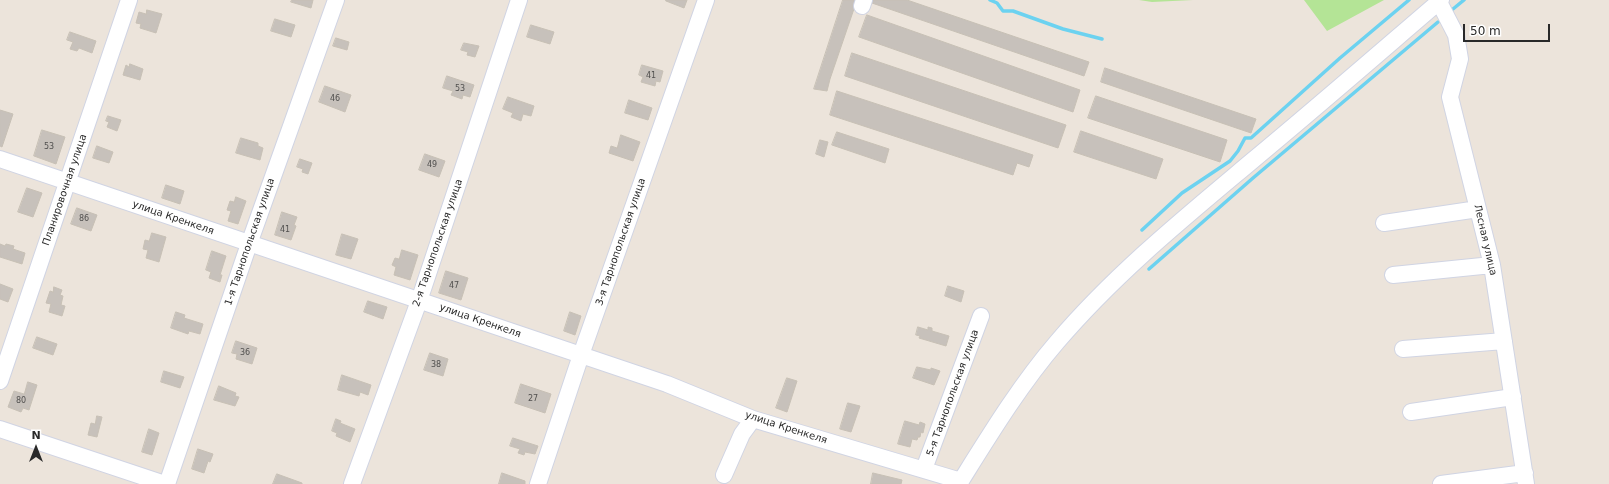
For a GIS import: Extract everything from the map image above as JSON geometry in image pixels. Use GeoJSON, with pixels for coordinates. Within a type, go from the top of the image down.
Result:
{"type":"FeatureCollection","features":[{"type":"Feature","properties":{"kind":"street","name":"Планировочная улица"},"geometry":{"type":"LineString","coordinates":[[0,381],[129,0]]}},
{"type":"Feature","properties":{"kind":"street","name":"1-я Тарнопольская улица"},"geometry":{"type":"LineString","coordinates":[[166,484],[249,244],[336,0]]}},
{"type":"Feature","properties":{"kind":"street","name":"2-я Тарнопольская улица"},"geometry":{"type":"LineString","coordinates":[[352,484],[419,301],[519,0]]}},
{"type":"Feature","properties":{"kind":"street","name":"3-я Тарнопольская улица"},"geometry":{"type":"LineString","coordinates":[[538,484],[581,355],[706,0]]}},
{"type":"Feature","properties":{"kind":"street","name":"Лесная улица"},"geometry":{"type":"LineString","coordinates":[[1440,1],[1456,35],[1460,59],[1450,97],[1492,265],[1525,479]]}},
{"type":"Feature","properties":{"kind":"street"},"geometry":{"type":"LineString","coordinates":[[960,483],[1026,383],[1056,343],[1088,308],[1124,272],[1213,194],[1440,1]]}},
{"type":"Feature","properties":{"kind":"street","name":"улица Кренкеля"},"geometry":{"type":"LineString","coordinates":[[0,159],[667,384],[754,419],[924,469],[960,483]]}},
{"type":"Feature","properties":{"kind":"street"},"geometry":{"type":"LineString","coordinates":[[1384,223],[1478,209]]}},
{"type":"Feature","properties":{"kind":"street"},"geometry":{"type":"LineString","coordinates":[[1393,275],[1492,265]]}},
{"type":"Feature","properties":{"kind":"street","name":"5-я Тарнопольская улица"},"geometry":{"type":"LineString","coordinates":[[924,469],[981,316]]}},
{"type":"Feature","properties":{"kind":"street"},"geometry":{"type":"LineString","coordinates":[[1403,349],[1504,341]]}},
{"type":"Feature","properties":{"kind":"street"},"geometry":{"type":"LineString","coordinates":[[1411,412],[1513,397]]}},
{"type":"Feature","properties":{"kind":"street"},"geometry":{"type":"LineString","coordinates":[[724,475],[742,434],[754,419]]}},
{"type":"Feature","properties":{"kind":"street"},"geometry":{"type":"LineString","coordinates":[[0,428],[166,484]]}},
{"type":"Feature","properties":{"kind":"street"},"geometry":{"type":"LineString","coordinates":[[1441,484],[1525,479]]}},
{"type":"Feature","properties":{"kind":"green space"},"geometry":{"type":"Polygon","coordinates":[[[1139,0],[1193,0],[1152,2],[1139,0]]]}},
{"type":"Feature","properties":{"kind":"green space"},"geometry":{"type":"Polygon","coordinates":[[[1304,0],[1384,0],[1327,31],[1304,0]]]}},
{"type":"Feature","properties":{"kind":"building"},"geometry":{"type":"Polygon","coordinates":[[[292,0],[313,0],[311,8],[291,2],[292,0]]]}},
{"type":"Feature","properties":{"kind":"building"},"geometry":{"type":"Polygon","coordinates":[[[666,0],[687,0],[684,8],[666,0]]]}},
{"type":"Feature","properties":{"kind":"building"},"geometry":{"type":"Polygon","coordinates":[[[843,0],[857,0],[827,91],[814,89],[843,0]]]}},
{"type":"Feature","properties":{"kind":"building"},"geometry":{"type":"Polygon","coordinates":[[[870,0],[907,0],[1089,62],[1084,76],[869,2],[870,0]]]}},
{"type":"Feature","properties":{"kind":"building"},"geometry":{"type":"Polygon","coordinates":[[[147,10],[162,14],[156,33],[140,28],[141,24],[136,23],[139,12],[146,14],[147,10]]]}},
{"type":"Feature","properties":{"kind":"building"},"geometry":{"type":"Polygon","coordinates":[[[867,15],[1080,90],[1073,112],[859,37],[867,15]]]}},
{"type":"Feature","properties":{"kind":"building"},"geometry":{"type":"Polygon","coordinates":[[[275,19],[295,25],[291,37],[271,31],[275,19]]]}},
{"type":"Feature","properties":{"kind":"building"},"geometry":{"type":"Polygon","coordinates":[[[531,25],[554,32],[550,44],[527,37],[531,25]]]}},
{"type":"Feature","properties":{"kind":"building"},"geometry":{"type":"Polygon","coordinates":[[[70,32],[96,41],[92,53],[79,48],[77,51],[70,49],[73,42],[67,40],[70,32]]]}},
{"type":"Feature","properties":{"kind":"building"},"geometry":{"type":"Polygon","coordinates":[[[336,38],[349,42],[347,50],[333,46],[336,38]]]}},
{"type":"Feature","properties":{"kind":"building"},"geometry":{"type":"Polygon","coordinates":[[[464,43],[479,46],[475,57],[467,55],[468,52],[461,50],[464,43]]]}},
{"type":"Feature","properties":{"kind":"building"},"geometry":{"type":"Polygon","coordinates":[[[852,53],[1066,125],[1058,148],[845,76],[852,53]]]}},
{"type":"Feature","properties":{"kind":"building"},"geometry":{"type":"Polygon","coordinates":[[[130,64],[143,69],[140,80],[123,75],[126,65],[129,67],[130,64]]]}},
{"type":"Feature","properties":{"kind":"building"},"geometry":{"type":"Polygon","coordinates":[[[642,65],[663,71],[660,82],[656,81],[655,86],[641,82],[643,77],[639,75],[642,65]]]}},
{"type":"Feature","properties":{"kind":"building"},"geometry":{"type":"Polygon","coordinates":[[[1105,68],[1256,119],[1251,133],[1101,82],[1105,68]]]}},
{"type":"Feature","properties":{"kind":"building"},"geometry":{"type":"Polygon","coordinates":[[[447,76],[474,85],[470,97],[463,95],[462,99],[451,95],[453,91],[443,88],[447,76]]]}},
{"type":"Feature","properties":{"kind":"building"},"geometry":{"type":"Polygon","coordinates":[[[325,86],[351,95],[345,112],[319,102],[325,86]]]}},
{"type":"Feature","properties":{"kind":"building"},"geometry":{"type":"Polygon","coordinates":[[[837,91],[1033,155],[1029,167],[1017,163],[1013,175],[830,115],[837,91]]]}},
{"type":"Feature","properties":{"kind":"building"},"geometry":{"type":"Polygon","coordinates":[[[1096,96],[1227,140],[1220,162],[1088,118],[1096,96]]]}},
{"type":"Feature","properties":{"kind":"building"},"geometry":{"type":"Polygon","coordinates":[[[508,97],[534,106],[531,116],[523,114],[521,121],[511,117],[513,113],[503,109],[508,97]]]}},
{"type":"Feature","properties":{"kind":"building"},"geometry":{"type":"Polygon","coordinates":[[[629,100],[652,108],[648,120],[625,113],[629,100]]]}},
{"type":"Feature","properties":{"kind":"building"},"geometry":{"type":"Polygon","coordinates":[[[0,110],[13,114],[2,147],[0,146],[0,110]]]}},
{"type":"Feature","properties":{"kind":"building"},"geometry":{"type":"Polygon","coordinates":[[[108,116],[121,120],[117,131],[107,127],[109,122],[106,121],[108,116]]]}},
{"type":"Feature","properties":{"kind":"building"},"geometry":{"type":"Polygon","coordinates":[[[42,130],[65,137],[56,164],[34,156],[42,130]]]}},
{"type":"Feature","properties":{"kind":"building"},"geometry":{"type":"Polygon","coordinates":[[[1081,131],[1163,159],[1156,179],[1074,152],[1081,131]]]}},
{"type":"Feature","properties":{"kind":"building"},"geometry":{"type":"Polygon","coordinates":[[[837,132],[889,149],[885,163],[832,145],[837,132]]]}},
{"type":"Feature","properties":{"kind":"building"},"geometry":{"type":"Polygon","coordinates":[[[621,135],[640,142],[633,161],[609,153],[611,146],[617,148],[621,135]]]}},
{"type":"Feature","properties":{"kind":"building"},"geometry":{"type":"Polygon","coordinates":[[[241,138],[258,143],[258,146],[263,148],[260,160],[236,153],[241,138]]]}},
{"type":"Feature","properties":{"kind":"building"},"geometry":{"type":"Polygon","coordinates":[[[820,140],[828,142],[824,157],[816,154],[820,140]]]}},
{"type":"Feature","properties":{"kind":"building"},"geometry":{"type":"Polygon","coordinates":[[[97,146],[113,152],[109,163],[93,158],[97,146]]]}},
{"type":"Feature","properties":{"kind":"building"},"geometry":{"type":"Polygon","coordinates":[[[425,154],[445,161],[439,177],[419,170],[425,154]]]}},
{"type":"Feature","properties":{"kind":"building"},"geometry":{"type":"Polygon","coordinates":[[[300,159],[312,163],[308,174],[302,172],[303,169],[297,167],[300,159]]]}},
{"type":"Feature","properties":{"kind":"building"},"geometry":{"type":"Polygon","coordinates":[[[166,185],[184,191],[180,204],[162,198],[166,185]]]}},
{"type":"Feature","properties":{"kind":"building"},"geometry":{"type":"Polygon","coordinates":[[[27,188],[42,193],[33,217],[18,212],[27,188]]]}},
{"type":"Feature","properties":{"kind":"building"},"geometry":{"type":"Polygon","coordinates":[[[236,197],[246,201],[238,224],[228,221],[231,211],[227,210],[230,201],[234,202],[236,197]]]}},
{"type":"Feature","properties":{"kind":"building"},"geometry":{"type":"Polygon","coordinates":[[[77,208],[97,215],[91,231],[71,224],[77,208]]]}},
{"type":"Feature","properties":{"kind":"building"},"geometry":{"type":"Polygon","coordinates":[[[282,212],[297,217],[294,225],[296,226],[291,240],[275,235],[282,212]]]}},
{"type":"Feature","properties":{"kind":"building"},"geometry":{"type":"Polygon","coordinates":[[[152,233],[166,237],[159,262],[146,258],[148,250],[143,249],[145,240],[149,241],[152,233]]]}},
{"type":"Feature","properties":{"kind":"building"},"geometry":{"type":"Polygon","coordinates":[[[342,234],[358,239],[351,259],[336,255],[342,234]]]}},
{"type":"Feature","properties":{"kind":"building"},"geometry":{"type":"Polygon","coordinates":[[[0,244],[5,246],[6,244],[14,246],[13,249],[25,253],[22,264],[0,257],[0,244]]]}},
{"type":"Feature","properties":{"kind":"building"},"geometry":{"type":"Polygon","coordinates":[[[402,250],[418,255],[410,280],[394,275],[396,267],[392,265],[395,258],[399,259],[402,250]]]}},
{"type":"Feature","properties":{"kind":"building"},"geometry":{"type":"Polygon","coordinates":[[[212,251],[226,256],[220,275],[222,275],[220,282],[209,278],[211,272],[206,270],[212,251]]]}},
{"type":"Feature","properties":{"kind":"building"},"geometry":{"type":"Polygon","coordinates":[[[446,271],[468,278],[461,300],[439,293],[446,271]]]}},
{"type":"Feature","properties":{"kind":"building"},"geometry":{"type":"Polygon","coordinates":[[[0,284],[13,289],[8,302],[0,299],[0,284]]]}},
{"type":"Feature","properties":{"kind":"building"},"geometry":{"type":"Polygon","coordinates":[[[948,286],[964,291],[961,302],[945,296],[948,286]]]}},
{"type":"Feature","properties":{"kind":"building"},"geometry":{"type":"Polygon","coordinates":[[[54,287],[62,290],[60,295],[63,296],[61,305],[65,306],[62,316],[49,312],[51,304],[46,303],[50,291],[53,292],[54,287]]]}},
{"type":"Feature","properties":{"kind":"building"},"geometry":{"type":"Polygon","coordinates":[[[368,301],[387,307],[383,319],[364,312],[368,301]]]}},
{"type":"Feature","properties":{"kind":"building"},"geometry":{"type":"Polygon","coordinates":[[[176,312],[185,315],[184,318],[203,324],[200,334],[189,331],[188,334],[171,328],[176,312]]]}},
{"type":"Feature","properties":{"kind":"building"},"geometry":{"type":"Polygon","coordinates":[[[570,312],[581,316],[575,335],[564,331],[570,312]]]}},
{"type":"Feature","properties":{"kind":"building"},"geometry":{"type":"Polygon","coordinates":[[[918,327],[928,330],[928,327],[932,328],[932,331],[949,336],[946,346],[919,338],[920,336],[916,335],[918,327]]]}},
{"type":"Feature","properties":{"kind":"building"},"geometry":{"type":"Polygon","coordinates":[[[37,337],[57,344],[53,355],[33,348],[37,337]]]}},
{"type":"Feature","properties":{"kind":"building"},"geometry":{"type":"Polygon","coordinates":[[[236,341],[257,348],[252,364],[236,359],[237,354],[232,353],[236,341]]]}},
{"type":"Feature","properties":{"kind":"building"},"geometry":{"type":"Polygon","coordinates":[[[430,353],[448,359],[443,376],[424,370],[430,353]]]}},
{"type":"Feature","properties":{"kind":"building"},"geometry":{"type":"Polygon","coordinates":[[[917,367],[931,370],[931,368],[940,371],[934,385],[913,378],[917,367]]]}},
{"type":"Feature","properties":{"kind":"building"},"geometry":{"type":"Polygon","coordinates":[[[164,371],[184,377],[180,388],[161,382],[164,371]]]}},
{"type":"Feature","properties":{"kind":"building"},"geometry":{"type":"Polygon","coordinates":[[[342,375],[371,385],[368,395],[360,392],[359,396],[338,390],[342,375]]]}},
{"type":"Feature","properties":{"kind":"building"},"geometry":{"type":"Polygon","coordinates":[[[787,378],[797,381],[787,412],[776,408],[787,378]]]}},
{"type":"Feature","properties":{"kind":"building"},"geometry":{"type":"Polygon","coordinates":[[[28,382],[37,385],[29,410],[23,408],[21,412],[8,407],[14,391],[24,394],[28,382]]]}},
{"type":"Feature","properties":{"kind":"building"},"geometry":{"type":"Polygon","coordinates":[[[521,384],[551,394],[545,413],[515,403],[521,384]]]}},
{"type":"Feature","properties":{"kind":"building"},"geometry":{"type":"Polygon","coordinates":[[[219,386],[236,393],[235,396],[239,397],[235,406],[214,400],[219,386]]]}},
{"type":"Feature","properties":{"kind":"building"},"geometry":{"type":"Polygon","coordinates":[[[848,403],[860,406],[851,432],[840,429],[848,403]]]}},
{"type":"Feature","properties":{"kind":"building"},"geometry":{"type":"Polygon","coordinates":[[[97,416],[102,417],[97,437],[88,435],[91,423],[95,424],[97,416]]]}},
{"type":"Feature","properties":{"kind":"building"},"geometry":{"type":"Polygon","coordinates":[[[336,419],[341,421],[340,423],[355,429],[350,442],[336,436],[337,433],[332,431],[336,419]]]}},
{"type":"Feature","properties":{"kind":"building"},"geometry":{"type":"Polygon","coordinates":[[[905,421],[919,425],[920,422],[925,424],[923,433],[921,432],[920,437],[918,437],[917,440],[912,439],[910,447],[898,444],[905,421]]]}},
{"type":"Feature","properties":{"kind":"building"},"geometry":{"type":"Polygon","coordinates":[[[149,429],[159,433],[152,455],[142,452],[149,429]]]}},
{"type":"Feature","properties":{"kind":"building"},"geometry":{"type":"Polygon","coordinates":[[[513,438],[538,446],[535,454],[525,452],[524,455],[518,453],[520,449],[510,446],[513,438]]]}},
{"type":"Feature","properties":{"kind":"building"},"geometry":{"type":"Polygon","coordinates":[[[198,449],[213,454],[210,462],[208,461],[204,473],[192,469],[198,449]]]}},
{"type":"Feature","properties":{"kind":"building"},"geometry":{"type":"Polygon","coordinates":[[[502,473],[525,481],[525,484],[499,484],[502,473]]]}},
{"type":"Feature","properties":{"kind":"building"},"geometry":{"type":"Polygon","coordinates":[[[873,473],[902,480],[901,484],[871,484],[873,473]]]}},
{"type":"Feature","properties":{"kind":"building"},"geometry":{"type":"Polygon","coordinates":[[[277,474],[302,483],[302,484],[273,484],[277,474]]]}},
{"type":"Feature","properties":{"kind":"waterway"},"geometry":{"type":"LineString","coordinates":[[990,0],[997,3],[1003,11],[1013,11],[1063,29],[1102,39]]}},
{"type":"Feature","properties":{"kind":"waterway"},"geometry":{"type":"LineString","coordinates":[[1142,230],[1182,193],[1230,161],[1238,151],[1245,138],[1251,138],[1340,58],[1409,0]]}},
{"type":"Feature","properties":{"kind":"waterway"},"geometry":{"type":"LineString","coordinates":[[1453,9],[1464,0]]}},
{"type":"Feature","properties":{"kind":"waterway"},"geometry":{"type":"LineString","coordinates":[[1149,269],[1253,178],[1438,22]]}}]}
